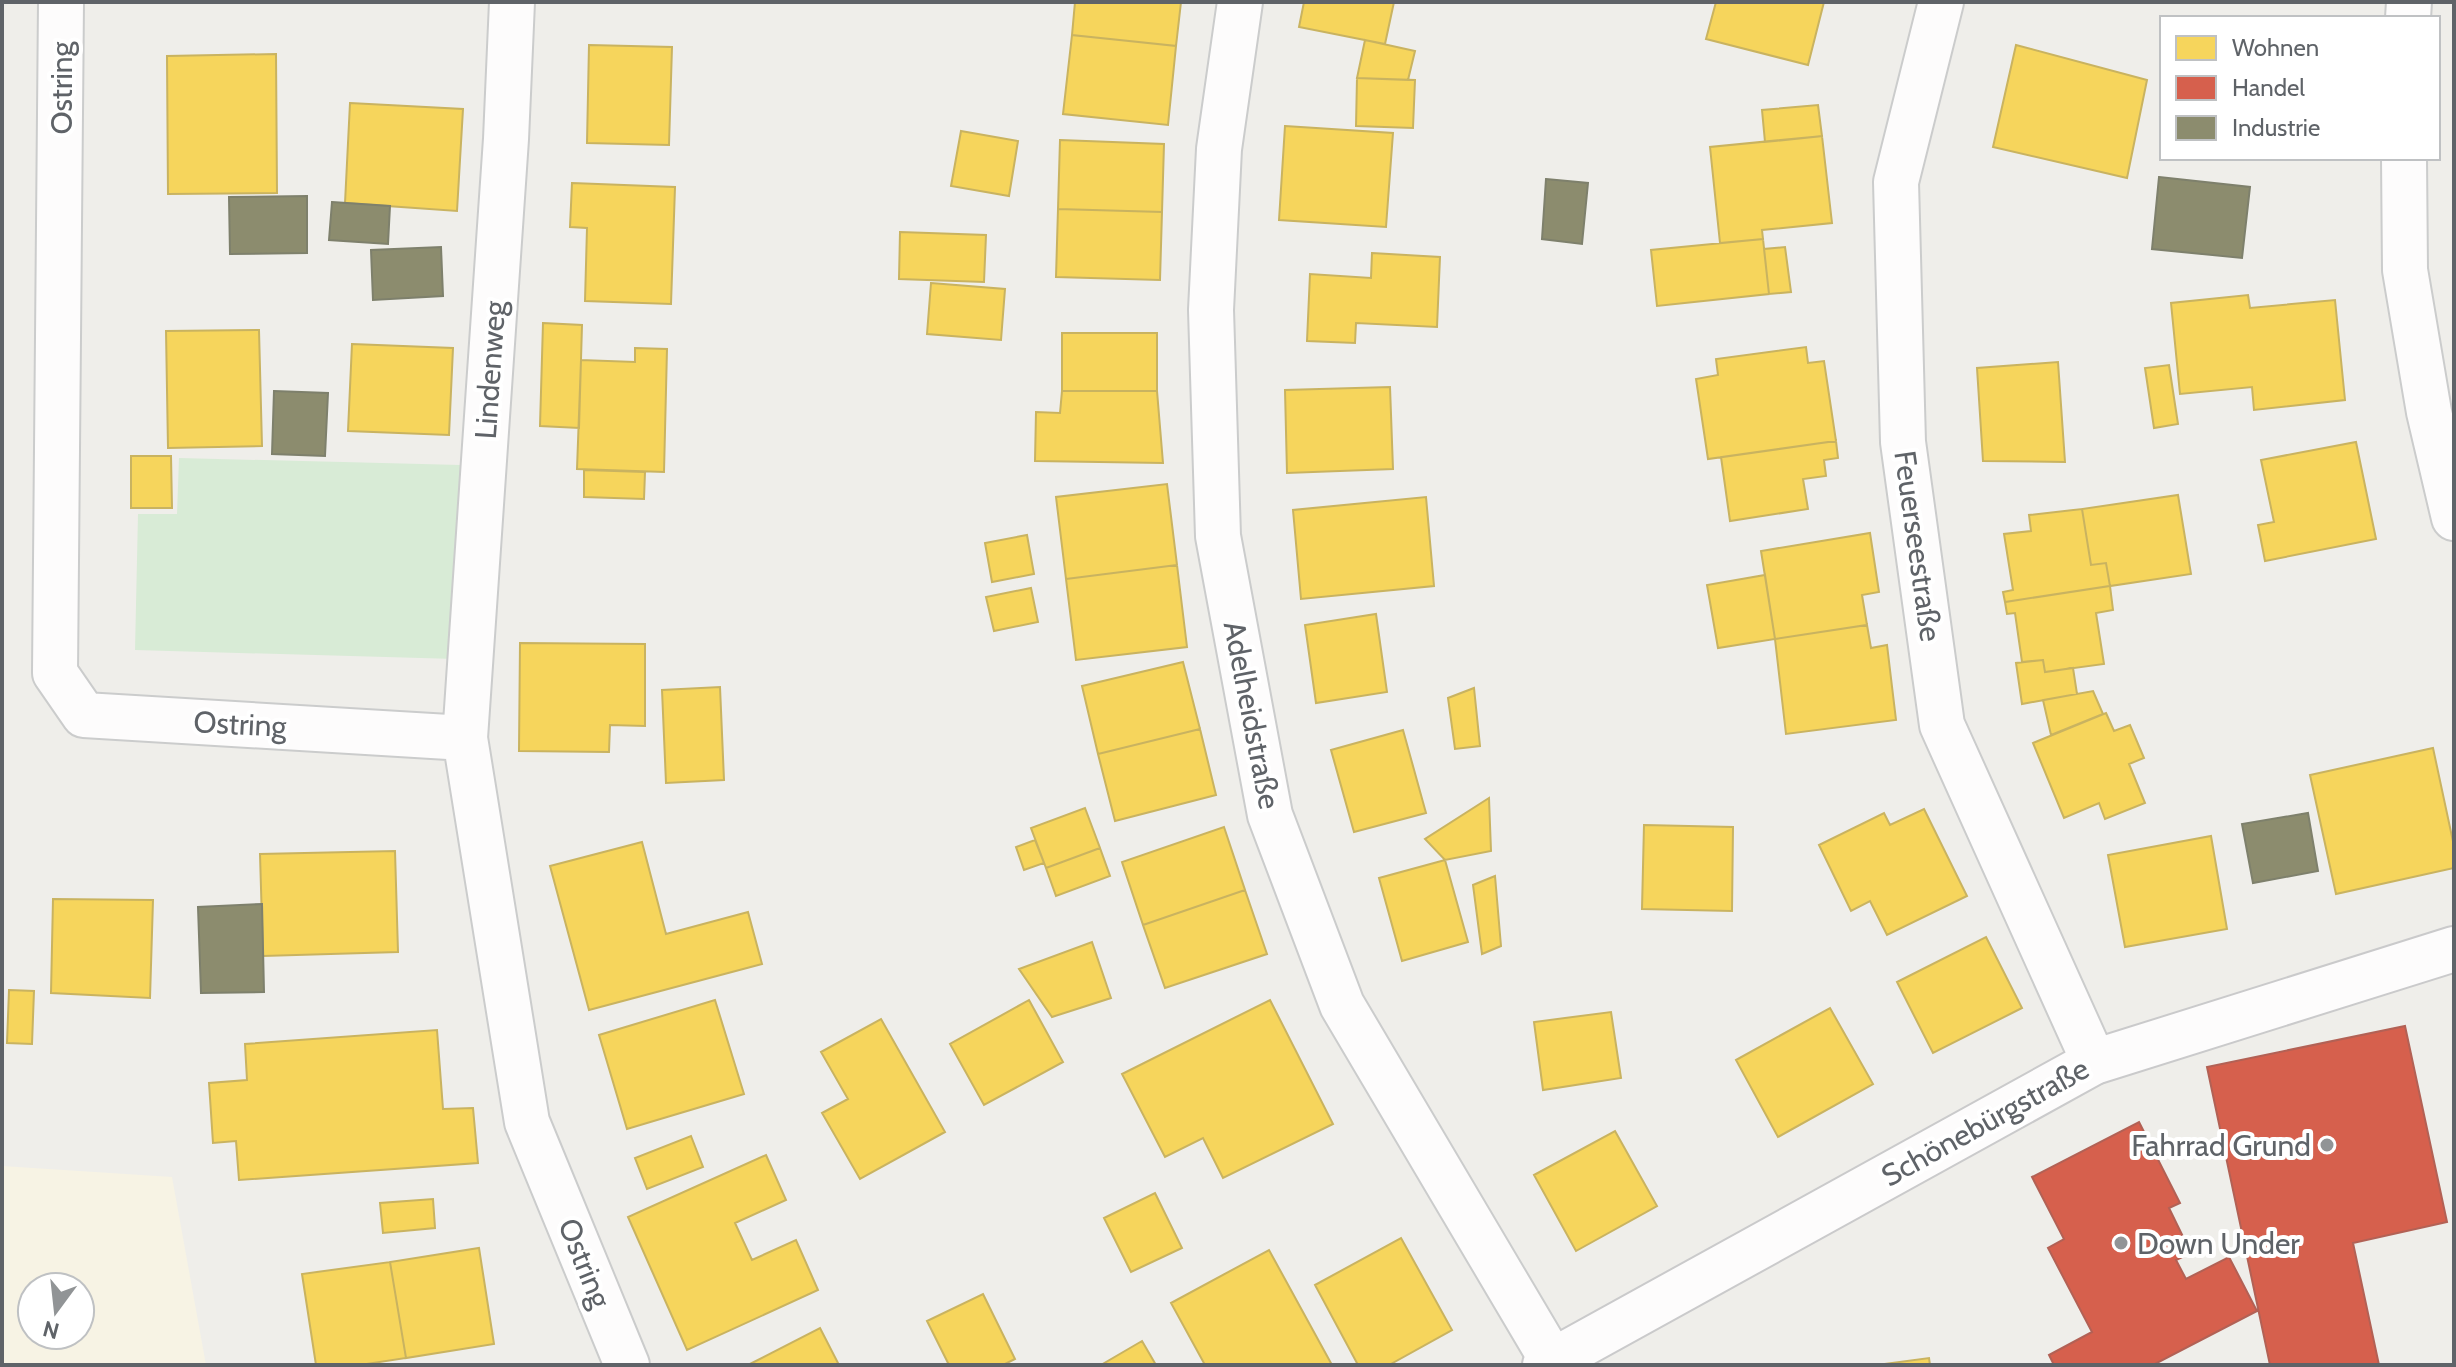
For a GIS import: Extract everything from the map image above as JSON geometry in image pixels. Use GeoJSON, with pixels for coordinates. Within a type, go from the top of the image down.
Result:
{"type":"FeatureCollection","features":[{"type":"Feature","properties":{"kind":"street","name":"Ostring"},"geometry":{"type":"LineString","coordinates":[[61,2],[55,673],[84,715],[465,738],[527,1122],[627,1365]]}},
{"type":"Feature","properties":{"kind":"street","name":"Lindenweg"},"geometry":{"type":"LineString","coordinates":[[465,738],[506,139],[512,2]]}},
{"type":"Feature","properties":{"kind":"street","name":"Adelheidstraße"},"geometry":{"type":"LineString","coordinates":[[1240,2],[1219,149],[1211,310],[1218,536],[1270,815],[1342,1005],[1549,1363]]}},
{"type":"Feature","properties":{"kind":"street","name":"Feuerseestraße"},"geometry":{"type":"LineString","coordinates":[[1941,2],[1896,182],[1903,442],[1942,725],[2094,1062]]}},
{"type":"Feature","properties":{"kind":"street"},"geometry":{"type":"LineString","coordinates":[[2404,160],[2405,270],[2429,412],[2454,518]]}},
{"type":"Feature","properties":{"kind":"street","name":"Schönebürgstraße"},"geometry":{"type":"LineString","coordinates":[[1549,1363],[2094,1062],[2454,949]]}},
{"type":"Feature","properties":{"kind":"shaded area"},"geometry":{"type":"Polygon","coordinates":[[[2,1166],[172,1177],[206,1365],[2,1365],[2,1166]]]}},
{"type":"Feature","properties":{"kind":"green space"},"geometry":{"type":"Polygon","coordinates":[[[179,458],[461,465],[456,659],[135,650],[138,514],[177,514],[179,458]]]}},
{"type":"Feature","properties":{"kind":"building: Wohnen"},"geometry":{"type":"Polygon","coordinates":[[[1075,2],[1181,2],[1176,46],[1072,35],[1075,2]]]}},
{"type":"Feature","properties":{"kind":"building: Wohnen"},"geometry":{"type":"Polygon","coordinates":[[[1304,2],[1394,2],[1385,44],[1299,27],[1304,2]]]}},
{"type":"Feature","properties":{"kind":"building: Wohnen"},"geometry":{"type":"Polygon","coordinates":[[[1716,2],[1824,2],[1808,65],[1706,39],[1716,2]]]}},
{"type":"Feature","properties":{"kind":"building: Wohnen"},"geometry":{"type":"Polygon","coordinates":[[[1072,35],[1176,46],[1168,125],[1063,114],[1072,35]]]}},
{"type":"Feature","properties":{"kind":"building: Wohnen"},"geometry":{"type":"Polygon","coordinates":[[[1365,40],[1415,51],[1408,80],[1357,78],[1365,40]]]}},
{"type":"Feature","properties":{"kind":"building: Wohnen"},"geometry":{"type":"Polygon","coordinates":[[[589,45],[672,47],[669,145],[587,143],[589,45]]]}},
{"type":"Feature","properties":{"kind":"building: Wohnen"},"geometry":{"type":"Polygon","coordinates":[[[2016,45],[2147,80],[2127,178],[1993,147],[2016,45]]]}},
{"type":"Feature","properties":{"kind":"building: Wohnen"},"geometry":{"type":"Polygon","coordinates":[[[276,54],[277,193],[168,194],[167,56],[276,54]]]}},
{"type":"Feature","properties":{"kind":"building: Wohnen"},"geometry":{"type":"Polygon","coordinates":[[[1357,78],[1415,80],[1413,128],[1356,126],[1357,78]]]}},
{"type":"Feature","properties":{"kind":"building: Wohnen"},"geometry":{"type":"Polygon","coordinates":[[[350,103],[463,109],[457,211],[345,203],[350,103]]]}},
{"type":"Feature","properties":{"kind":"building: Wohnen"},"geometry":{"type":"Polygon","coordinates":[[[1818,105],[1822,136],[1765,142],[1762,110],[1818,105]]]}},
{"type":"Feature","properties":{"kind":"building: Wohnen"},"geometry":{"type":"Polygon","coordinates":[[[1285,126],[1393,133],[1386,227],[1279,220],[1285,126]]]}},
{"type":"Feature","properties":{"kind":"building: Wohnen"},"geometry":{"type":"Polygon","coordinates":[[[961,131],[1018,141],[1009,196],[951,186],[961,131]]]}},
{"type":"Feature","properties":{"kind":"building: Wohnen"},"geometry":{"type":"Polygon","coordinates":[[[1822,136],[1832,223],[1762,230],[1763,239],[1720,243],[1710,147],[1822,136]]]}},
{"type":"Feature","properties":{"kind":"building: Wohnen"},"geometry":{"type":"Polygon","coordinates":[[[1060,140],[1164,144],[1162,212],[1058,209],[1060,140]]]}},
{"type":"Feature","properties":{"kind":"building: Wohnen"},"geometry":{"type":"Polygon","coordinates":[[[572,183],[675,187],[671,304],[585,301],[587,228],[570,227],[572,183]]]}},
{"type":"Feature","properties":{"kind":"building: Wohnen"},"geometry":{"type":"Polygon","coordinates":[[[1058,209],[1162,212],[1160,280],[1056,277],[1058,209]]]}},
{"type":"Feature","properties":{"kind":"building: Wohnen"},"geometry":{"type":"Polygon","coordinates":[[[900,232],[986,235],[984,282],[899,279],[900,232]]]}},
{"type":"Feature","properties":{"kind":"building: Wohnen"},"geometry":{"type":"Polygon","coordinates":[[[1763,239],[1769,294],[1657,306],[1651,250],[1763,239]]]}},
{"type":"Feature","properties":{"kind":"building: Wohnen"},"geometry":{"type":"Polygon","coordinates":[[[1785,247],[1791,292],[1769,294],[1764,249],[1785,247]]]}},
{"type":"Feature","properties":{"kind":"building: Wohnen"},"geometry":{"type":"Polygon","coordinates":[[[1372,253],[1440,257],[1437,327],[1356,323],[1355,343],[1307,341],[1310,274],[1371,278],[1372,253]]]}},
{"type":"Feature","properties":{"kind":"building: Wohnen"},"geometry":{"type":"Polygon","coordinates":[[[931,283],[1005,289],[1001,340],[927,334],[931,283]]]}},
{"type":"Feature","properties":{"kind":"building: Wohnen"},"geometry":{"type":"Polygon","coordinates":[[[2248,295],[2250,308],[2335,300],[2345,400],[2254,410],[2252,387],[2180,394],[2171,303],[2248,295]]]}},
{"type":"Feature","properties":{"kind":"building: Wohnen"},"geometry":{"type":"Polygon","coordinates":[[[543,323],[582,325],[579,428],[540,426],[543,323]]]}},
{"type":"Feature","properties":{"kind":"building: Wohnen"},"geometry":{"type":"Polygon","coordinates":[[[259,330],[262,446],[168,448],[166,331],[259,330]]]}},
{"type":"Feature","properties":{"kind":"building: Wohnen"},"geometry":{"type":"Polygon","coordinates":[[[1062,333],[1157,333],[1157,391],[1062,391],[1062,333]]]}},
{"type":"Feature","properties":{"kind":"building: Wohnen"},"geometry":{"type":"Polygon","coordinates":[[[352,344],[453,348],[449,435],[348,431],[352,344]]]}},
{"type":"Feature","properties":{"kind":"building: Wohnen"},"geometry":{"type":"Polygon","coordinates":[[[1806,347],[1808,363],[1824,361],[1836,441],[1708,459],[1696,379],[1718,375],[1716,359],[1806,347]]]}},
{"type":"Feature","properties":{"kind":"building: Wohnen"},"geometry":{"type":"Polygon","coordinates":[[[635,348],[667,349],[664,472],[577,469],[581,360],[635,362],[635,348]]]}},
{"type":"Feature","properties":{"kind":"building: Wohnen"},"geometry":{"type":"Polygon","coordinates":[[[2058,362],[2065,462],[1983,461],[1977,368],[2058,362]]]}},
{"type":"Feature","properties":{"kind":"building: Wohnen"},"geometry":{"type":"Polygon","coordinates":[[[2169,365],[2178,424],[2154,428],[2145,368],[2169,365]]]}},
{"type":"Feature","properties":{"kind":"building: Wohnen"},"geometry":{"type":"Polygon","coordinates":[[[1390,387],[1393,469],[1287,473],[1285,390],[1390,387]]]}},
{"type":"Feature","properties":{"kind":"building: Wohnen"},"geometry":{"type":"Polygon","coordinates":[[[1062,391],[1157,391],[1163,463],[1035,461],[1036,412],[1060,413],[1062,391]]]}},
{"type":"Feature","properties":{"kind":"building: Wohnen"},"geometry":{"type":"Polygon","coordinates":[[[1836,441],[1838,458],[1824,460],[1826,476],[1803,479],[1808,509],[1730,521],[1721,457],[1836,441]]]}},
{"type":"Feature","properties":{"kind":"building: Wohnen"},"geometry":{"type":"Polygon","coordinates":[[[2356,442],[2376,539],[2265,561],[2258,525],[2274,522],[2261,460],[2356,442]]]}},
{"type":"Feature","properties":{"kind":"building: Wohnen"},"geometry":{"type":"Polygon","coordinates":[[[131,456],[171,456],[172,508],[131,508],[131,456]]]}},
{"type":"Feature","properties":{"kind":"building: Wohnen"},"geometry":{"type":"Polygon","coordinates":[[[584,470],[645,472],[644,499],[584,497],[584,470]]]}},
{"type":"Feature","properties":{"kind":"building: Wohnen"},"geometry":{"type":"Polygon","coordinates":[[[1167,484],[1177,565],[1066,579],[1056,497],[1167,484]]]}},
{"type":"Feature","properties":{"kind":"building: Wohnen"},"geometry":{"type":"Polygon","coordinates":[[[2178,495],[2191,574],[2110,586],[2106,563],[2091,565],[2082,509],[2178,495]]]}},
{"type":"Feature","properties":{"kind":"building: Wohnen"},"geometry":{"type":"Polygon","coordinates":[[[1426,497],[1434,586],[1301,599],[1293,510],[1426,497]]]}},
{"type":"Feature","properties":{"kind":"building: Wohnen"},"geometry":{"type":"Polygon","coordinates":[[[2082,509],[2091,565],[2106,563],[2110,586],[2005,602],[2003,592],[2013,590],[2004,534],[2031,531],[2029,515],[2082,509]]]}},
{"type":"Feature","properties":{"kind":"building: Wohnen"},"geometry":{"type":"Polygon","coordinates":[[[1870,533],[1879,592],[1862,595],[1867,625],[1775,639],[1761,551],[1870,533]]]}},
{"type":"Feature","properties":{"kind":"building: Wohnen"},"geometry":{"type":"Polygon","coordinates":[[[1027,535],[1034,574],[992,582],[985,543],[1027,535]]]}},
{"type":"Feature","properties":{"kind":"building: Wohnen"},"geometry":{"type":"Polygon","coordinates":[[[1177,565],[1187,647],[1076,660],[1066,579],[1177,565]]]}},
{"type":"Feature","properties":{"kind":"building: Wohnen"},"geometry":{"type":"Polygon","coordinates":[[[1765,575],[1775,639],[1718,648],[1707,585],[1765,575]]]}},
{"type":"Feature","properties":{"kind":"building: Wohnen"},"geometry":{"type":"Polygon","coordinates":[[[2110,586],[2113,610],[2096,613],[2104,664],[2045,672],[2043,660],[2022,662],[2015,613],[2007,614],[2005,602],[2110,586]]]}},
{"type":"Feature","properties":{"kind":"building: Wohnen"},"geometry":{"type":"Polygon","coordinates":[[[1031,588],[1038,622],[994,631],[986,597],[1031,588]]]}},
{"type":"Feature","properties":{"kind":"building: Wohnen"},"geometry":{"type":"Polygon","coordinates":[[[1376,614],[1387,692],[1316,703],[1305,625],[1376,614]]]}},
{"type":"Feature","properties":{"kind":"building: Wohnen"},"geometry":{"type":"Polygon","coordinates":[[[1867,625],[1871,648],[1887,645],[1896,720],[1786,734],[1775,639],[1867,625]]]}},
{"type":"Feature","properties":{"kind":"building: Wohnen"},"geometry":{"type":"Polygon","coordinates":[[[520,643],[645,644],[645,726],[610,725],[609,752],[519,751],[520,643]]]}},
{"type":"Feature","properties":{"kind":"building: Wohnen"},"geometry":{"type":"Polygon","coordinates":[[[2043,660],[2045,672],[2073,668],[2077,694],[2022,704],[2016,663],[2043,660]]]}},
{"type":"Feature","properties":{"kind":"building: Wohnen"},"geometry":{"type":"Polygon","coordinates":[[[1183,662],[1200,729],[1098,754],[1082,686],[1183,662]]]}},
{"type":"Feature","properties":{"kind":"building: Wohnen"},"geometry":{"type":"Polygon","coordinates":[[[720,687],[724,780],[666,783],[662,690],[720,687]]]}},
{"type":"Feature","properties":{"kind":"building: Wohnen"},"geometry":{"type":"Polygon","coordinates":[[[1474,688],[1480,746],[1455,749],[1448,698],[1474,688]]]}},
{"type":"Feature","properties":{"kind":"building: Wohnen"},"geometry":{"type":"Polygon","coordinates":[[[2093,691],[2103,714],[2051,735],[2043,700],[2093,691]]]}},
{"type":"Feature","properties":{"kind":"building: Wohnen"},"geometry":{"type":"Polygon","coordinates":[[[2106,713],[2114,731],[2130,725],[2144,758],[2129,764],[2145,803],[2105,819],[2099,803],[2064,818],[2033,743],[2106,713]]]}},
{"type":"Feature","properties":{"kind":"building: Wohnen"},"geometry":{"type":"Polygon","coordinates":[[[1200,729],[1216,795],[1115,821],[1098,754],[1200,729]]]}},
{"type":"Feature","properties":{"kind":"building: Wohnen"},"geometry":{"type":"Polygon","coordinates":[[[1403,730],[1426,813],[1354,832],[1331,750],[1403,730]]]}},
{"type":"Feature","properties":{"kind":"building: Wohnen"},"geometry":{"type":"Polygon","coordinates":[[[2433,748],[2454,846],[2454,868],[2336,894],[2310,775],[2433,748]]]}},
{"type":"Feature","properties":{"kind":"building: Wohnen"},"geometry":{"type":"Polygon","coordinates":[[[1489,798],[1491,851],[1445,860],[1425,839],[1489,798]]]}},
{"type":"Feature","properties":{"kind":"building: Wohnen"},"geometry":{"type":"Polygon","coordinates":[[[1085,808],[1100,848],[1046,868],[1031,828],[1085,808]]]}},
{"type":"Feature","properties":{"kind":"building: Wohnen"},"geometry":{"type":"Polygon","coordinates":[[[1924,809],[1967,896],[1887,935],[1870,901],[1851,911],[1819,845],[1884,813],[1890,825],[1924,809]]]}},
{"type":"Feature","properties":{"kind":"building: Wohnen"},"geometry":{"type":"Polygon","coordinates":[[[1644,825],[1733,827],[1732,911],[1642,909],[1644,825]]]}},
{"type":"Feature","properties":{"kind":"building: Wohnen"},"geometry":{"type":"Polygon","coordinates":[[[1224,827],[1245,890],[1143,925],[1122,862],[1224,827]]]}},
{"type":"Feature","properties":{"kind":"building: Wohnen"},"geometry":{"type":"Polygon","coordinates":[[[2211,836],[2227,929],[2125,947],[2108,855],[2211,836]]]}},
{"type":"Feature","properties":{"kind":"building: Wohnen"},"geometry":{"type":"Polygon","coordinates":[[[1035,840],[1044,863],[1024,870],[1016,847],[1035,840]]]}},
{"type":"Feature","properties":{"kind":"building: Wohnen"},"geometry":{"type":"Polygon","coordinates":[[[642,842],[666,934],[748,912],[762,964],[589,1010],[550,866],[642,842]]]}},
{"type":"Feature","properties":{"kind":"building: Wohnen"},"geometry":{"type":"Polygon","coordinates":[[[1100,848],[1110,876],[1056,896],[1046,868],[1100,848]]]}},
{"type":"Feature","properties":{"kind":"building: Wohnen"},"geometry":{"type":"Polygon","coordinates":[[[395,851],[398,952],[263,956],[260,854],[395,851]]]}},
{"type":"Feature","properties":{"kind":"building: Wohnen"},"geometry":{"type":"Polygon","coordinates":[[[1445,860],[1468,942],[1402,961],[1379,878],[1445,860]]]}},
{"type":"Feature","properties":{"kind":"building: Wohnen"},"geometry":{"type":"Polygon","coordinates":[[[1495,876],[1501,946],[1482,954],[1473,885],[1495,876]]]}},
{"type":"Feature","properties":{"kind":"building: Wohnen"},"geometry":{"type":"Polygon","coordinates":[[[1245,890],[1267,954],[1165,988],[1143,925],[1245,890]]]}},
{"type":"Feature","properties":{"kind":"building: Wohnen"},"geometry":{"type":"Polygon","coordinates":[[[53,899],[153,900],[150,998],[51,993],[53,899]]]}},
{"type":"Feature","properties":{"kind":"building: Wohnen"},"geometry":{"type":"Polygon","coordinates":[[[1986,937],[2022,1008],[1933,1053],[1897,982],[1986,937]]]}},
{"type":"Feature","properties":{"kind":"building: Wohnen"},"geometry":{"type":"Polygon","coordinates":[[[1092,942],[1111,998],[1052,1017],[1019,969],[1092,942]]]}},
{"type":"Feature","properties":{"kind":"building: Wohnen"},"geometry":{"type":"Polygon","coordinates":[[[9,990],[34,991],[32,1044],[7,1043],[9,990]]]}},
{"type":"Feature","properties":{"kind":"building: Wohnen"},"geometry":{"type":"Polygon","coordinates":[[[715,1000],[744,1094],[627,1129],[599,1035],[715,1000]]]}},
{"type":"Feature","properties":{"kind":"building: Wohnen"},"geometry":{"type":"Polygon","coordinates":[[[1029,1000],[1063,1062],[984,1105],[950,1044],[1029,1000]]]}},
{"type":"Feature","properties":{"kind":"building: Wohnen"},"geometry":{"type":"Polygon","coordinates":[[[1270,1000],[1333,1124],[1223,1178],[1203,1138],[1165,1157],[1122,1074],[1270,1000]]]}},
{"type":"Feature","properties":{"kind":"building: Wohnen"},"geometry":{"type":"Polygon","coordinates":[[[1830,1008],[1873,1084],[1778,1137],[1736,1060],[1830,1008]]]}},
{"type":"Feature","properties":{"kind":"building: Wohnen"},"geometry":{"type":"Polygon","coordinates":[[[1611,1012],[1621,1078],[1543,1090],[1534,1022],[1611,1012]]]}},
{"type":"Feature","properties":{"kind":"building: Wohnen"},"geometry":{"type":"Polygon","coordinates":[[[881,1019],[945,1132],[860,1179],[822,1113],[848,1099],[821,1052],[881,1019]]]}},
{"type":"Feature","properties":{"kind":"building: Wohnen"},"geometry":{"type":"Polygon","coordinates":[[[437,1030],[443,1109],[473,1108],[478,1163],[239,1180],[236,1141],[213,1143],[209,1083],[247,1080],[245,1044],[437,1030]]]}},
{"type":"Feature","properties":{"kind":"building: Wohnen"},"geometry":{"type":"Polygon","coordinates":[[[1615,1131],[1657,1206],[1576,1251],[1534,1175],[1615,1131]]]}},
{"type":"Feature","properties":{"kind":"building: Wohnen"},"geometry":{"type":"Polygon","coordinates":[[[691,1136],[703,1167],[647,1189],[635,1158],[691,1136]]]}},
{"type":"Feature","properties":{"kind":"building: Wohnen"},"geometry":{"type":"Polygon","coordinates":[[[766,1155],[786,1200],[735,1223],[752,1260],[796,1240],[818,1290],[687,1350],[628,1217],[766,1155]]]}},
{"type":"Feature","properties":{"kind":"building: Wohnen"},"geometry":{"type":"Polygon","coordinates":[[[1155,1193],[1182,1248],[1131,1272],[1104,1218],[1155,1193]]]}},
{"type":"Feature","properties":{"kind":"building: Wohnen"},"geometry":{"type":"Polygon","coordinates":[[[433,1199],[435,1228],[383,1233],[380,1203],[433,1199]]]}},
{"type":"Feature","properties":{"kind":"building: Wohnen"},"geometry":{"type":"Polygon","coordinates":[[[1401,1238],[1452,1330],[1389,1365],[1358,1365],[1315,1285],[1401,1238]]]}},
{"type":"Feature","properties":{"kind":"building: Wohnen"},"geometry":{"type":"Polygon","coordinates":[[[479,1248],[494,1344],[406,1358],[390,1262],[479,1248]]]}},
{"type":"Feature","properties":{"kind":"building: Wohnen"},"geometry":{"type":"Polygon","coordinates":[[[1269,1250],[1332,1365],[1205,1365],[1171,1303],[1269,1250]]]}},
{"type":"Feature","properties":{"kind":"building: Wohnen"},"geometry":{"type":"Polygon","coordinates":[[[390,1262],[406,1358],[360,1365],[316,1365],[302,1274],[390,1262]]]}},
{"type":"Feature","properties":{"kind":"building: Wohnen"},"geometry":{"type":"Polygon","coordinates":[[[983,1294],[1015,1359],[1003,1365],[949,1365],[927,1321],[983,1294]]]}},
{"type":"Feature","properties":{"kind":"building: Wohnen"},"geometry":{"type":"Polygon","coordinates":[[[820,1328],[839,1365],[748,1365],[820,1328]]]}},
{"type":"Feature","properties":{"kind":"building: Wohnen"},"geometry":{"type":"Polygon","coordinates":[[[1142,1341],[1156,1365],[1101,1365],[1142,1341]]]}},
{"type":"Feature","properties":{"kind":"building: Wohnen"},"geometry":{"type":"Polygon","coordinates":[[[1929,1358],[1930,1365],[1877,1365],[1929,1358]]]}},
{"type":"Feature","properties":{"kind":"building: Handel","name":"Fahrrad Grund"},"geometry":{"type":"Polygon","coordinates":[[[2405,1026],[2447,1222],[2353,1243],[2379,1365],[2270,1365],[2207,1067],[2405,1026]]]}},
{"type":"Feature","properties":{"kind":"building: Handel","name":"Down Under"},"geometry":{"type":"Polygon","coordinates":[[[2139,1122],[2180,1203],[2169,1208],[2191,1253],[2176,1260],[2186,1279],[2229,1257],[2257,1311],[2153,1365],[2054,1365],[2049,1355],[2092,1332],[2048,1248],[2064,1239],[2032,1177],[2139,1122]]]}},
{"type":"Feature","properties":{"kind":"building: Industrie"},"geometry":{"type":"Polygon","coordinates":[[[2159,177],[2250,187],[2242,258],[2152,249],[2159,177]]]}},
{"type":"Feature","properties":{"kind":"building: Industrie"},"geometry":{"type":"Polygon","coordinates":[[[1546,179],[1588,183],[1582,244],[1542,239],[1546,179]]]}},
{"type":"Feature","properties":{"kind":"building: Industrie"},"geometry":{"type":"Polygon","coordinates":[[[307,196],[307,253],[230,254],[229,197],[307,196]]]}},
{"type":"Feature","properties":{"kind":"building: Industrie"},"geometry":{"type":"Polygon","coordinates":[[[332,202],[390,206],[388,244],[329,240],[332,202]]]}},
{"type":"Feature","properties":{"kind":"building: Industrie"},"geometry":{"type":"Polygon","coordinates":[[[441,247],[443,296],[373,300],[371,250],[441,247]]]}},
{"type":"Feature","properties":{"kind":"building: Industrie"},"geometry":{"type":"Polygon","coordinates":[[[274,391],[328,393],[325,456],[272,454],[274,391]]]}},
{"type":"Feature","properties":{"kind":"building: Industrie"},"geometry":{"type":"Polygon","coordinates":[[[2308,813],[2318,871],[2253,883],[2242,824],[2308,813]]]}},
{"type":"Feature","properties":{"kind":"building: Industrie"},"geometry":{"type":"Polygon","coordinates":[[[262,904],[264,992],[201,993],[198,907],[262,904]]]}},
{"type":"Feature","properties":{"kind":"place","name":"Fahrrad Grund"},"geometry":{"type":"Point","coordinates":[2327,1145]}},
{"type":"Feature","properties":{"kind":"place","name":"Down Under"},"geometry":{"type":"Point","coordinates":[2121,1243]}}]}
